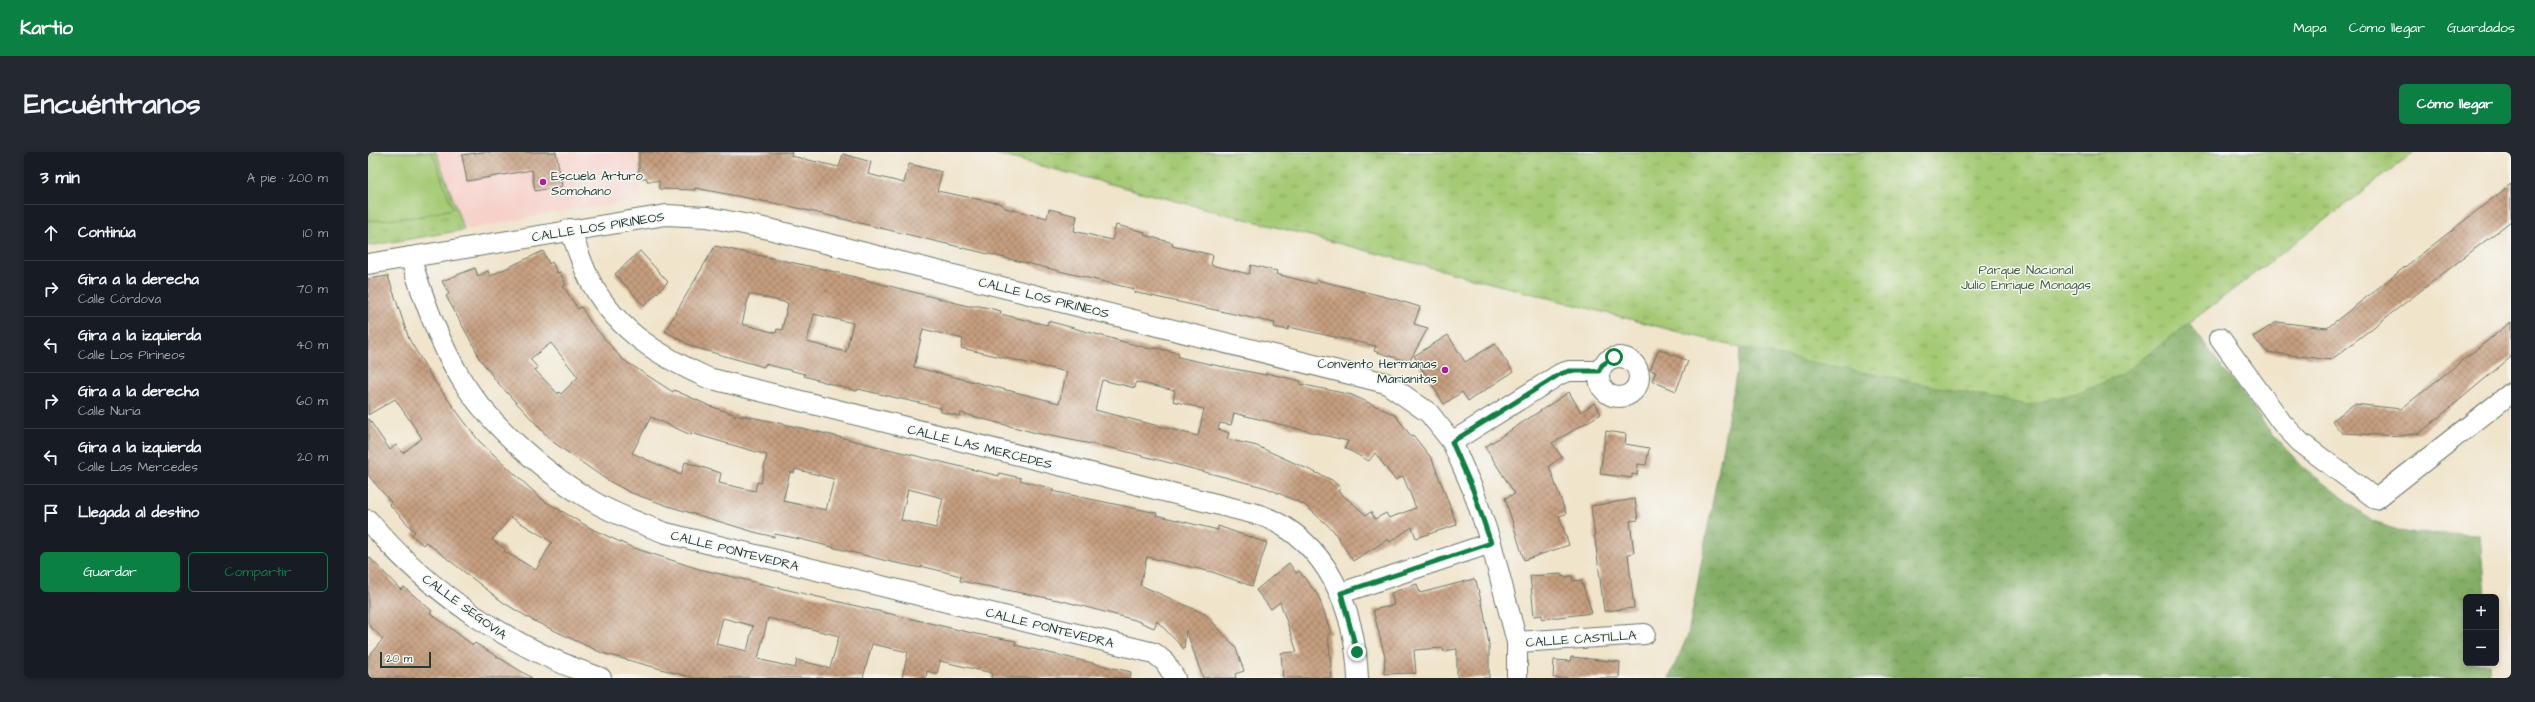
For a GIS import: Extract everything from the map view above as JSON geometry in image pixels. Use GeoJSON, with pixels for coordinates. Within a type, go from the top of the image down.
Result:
{"type":"FeatureCollection","features":[{"type":"Feature","properties":{"kind":"street","name":"CALLE LOS PIRINEOS"},"geometry":{"type":"LineString","coordinates":[[368,264],[570,229],[666,215],[707,217],[769,229],[1386,383],[1429,414],[1452,442],[1473,490],[1491,543],[1517,642],[1517,678]]}},
{"type":"Feature","properties":{"kind":"street","name":"CALLE LAS MERCEDES"},"geometry":{"type":"LineString","coordinates":[[570,229],[593,285],[611,312],[626,330],[660,355],[678,365],[708,378],[1260,515],[1291,530],[1309,545],[1328,570],[1341,593],[1357,652],[1358,678]]}},
{"type":"Feature","properties":{"kind":"street","name":"CALLE PONTEVEDRA"},"geometry":{"type":"LineString","coordinates":[[410,257],[432,318],[464,382],[484,409],[513,441],[540,463],[594,502],[666,534],[1154,653],[1165,662],[1175,678]]}},
{"type":"Feature","properties":{"kind":"street"},"geometry":{"type":"LineString","coordinates":[[2220,338],[2282,423],[2300,442],[2376,499],[2511,393]]}},
{"type":"Feature","properties":{"kind":"street"},"geometry":{"type":"LineString","coordinates":[[1452,442],[1560,374],[1569,371],[1599,371]]}},
{"type":"Feature","properties":{"kind":"street","name":"CALLE SEGOVIA"},"geometry":{"type":"LineString","coordinates":[[368,520],[390,546],[436,587],[497,632],[536,653],[601,678]]}},
{"type":"Feature","properties":{"kind":"street"},"geometry":{"type":"LineString","coordinates":[[1341,593],[1491,543]]}},
{"type":"Feature","properties":{"kind":"street","name":"CALLE CASTILLA"},"geometry":{"type":"LineString","coordinates":[[1517,642],[1645,634]]}},
{"type":"Feature","properties":{"kind":"shaded area","name":"Escuela Arturo Somohano"},"geometry":{"type":"Polygon","coordinates":[[[436,152],[636,152],[641,201],[563,211],[464,230],[436,152]]]}},
{"type":"Feature","properties":{"kind":"green space"},"geometry":{"type":"Polygon","coordinates":[[[368,152],[436,152],[464,230],[368,246],[368,152]]]}},
{"type":"Feature","properties":{"kind":"green space"},"geometry":{"type":"Polygon","coordinates":[[[368,152],[432,152],[453,209],[415,217],[368,221],[368,152]]]}},
{"type":"Feature","properties":{"kind":"green space"},"geometry":{"type":"Polygon","coordinates":[[[988,152],[2414,152],[2189,323],[2272,434],[2303,467],[2373,522],[2408,533],[2480,535],[2485,594],[2463,594],[2463,666],[2489,666],[2490,678],[1669,678],[1688,635],[1741,348],[988,152]]]}},
{"type":"Feature","properties":{"kind":"green space","name":"Parque Nacional Julio Enrique Monagas"},"geometry":{"type":"Polygon","coordinates":[[[988,152],[2414,152],[2122,374],[2084,391],[2028,405],[1741,348],[988,152]]]}},
{"type":"Feature","properties":{"kind":"building"},"geometry":{"type":"Polygon","coordinates":[[[483,152],[556,152],[562,186],[535,191],[532,170],[467,181],[462,155],[483,152]]]}},
{"type":"Feature","properties":{"kind":"building"},"geometry":{"type":"Polygon","coordinates":[[[639,152],[792,152],[791,156],[839,167],[843,154],[871,162],[868,174],[904,183],[909,164],[942,172],[937,191],[1002,204],[1005,208],[1047,218],[1049,209],[1077,216],[1074,231],[1112,240],[1116,225],[1145,232],[1144,235],[1173,243],[1172,246],[1213,255],[1211,265],[1249,274],[1251,265],[1277,271],[1276,274],[1316,284],[1317,280],[1420,307],[1414,324],[1428,328],[1409,362],[1374,351],[1376,346],[1289,327],[1288,330],[1274,327],[1275,323],[1133,292],[1134,289],[789,206],[695,188],[695,190],[659,189],[659,181],[647,181],[647,178],[639,178],[639,152]]]}},
{"type":"Feature","properties":{"kind":"building"},"geometry":{"type":"Polygon","coordinates":[[[2511,184],[2511,221],[2331,360],[2267,352],[2253,337],[2277,322],[2327,328],[2511,184]]]}},
{"type":"Feature","properties":{"kind":"building"},"geometry":{"type":"Polygon","coordinates":[[[715,246],[827,270],[968,306],[980,306],[1001,311],[1000,314],[1047,325],[1048,321],[1150,349],[1156,348],[1179,353],[1178,357],[1301,381],[1300,384],[1352,395],[1395,415],[1411,436],[1413,435],[1432,459],[1457,525],[1416,538],[1412,527],[1390,542],[1388,539],[1353,561],[1333,530],[1305,505],[1267,488],[1116,449],[1036,433],[961,413],[960,416],[941,412],[941,408],[858,389],[857,391],[804,376],[805,374],[765,364],[764,367],[693,347],[665,331],[715,246]],[[749,294],[742,324],[776,333],[777,329],[782,330],[788,303],[749,294]],[[814,314],[807,342],[846,352],[853,323],[814,314]],[[923,329],[914,367],[1059,403],[1067,372],[961,348],[963,339],[923,329]],[[1102,380],[1095,410],[1198,436],[1204,409],[1173,401],[1175,391],[1136,382],[1135,388],[1102,380]],[[1234,413],[1231,425],[1220,423],[1218,429],[1229,433],[1227,439],[1257,446],[1332,480],[1341,488],[1338,491],[1366,515],[1371,512],[1375,519],[1386,513],[1389,518],[1416,508],[1403,476],[1395,480],[1375,453],[1369,461],[1345,448],[1348,441],[1234,413]]]}},
{"type":"Feature","properties":{"kind":"building"},"geometry":{"type":"Polygon","coordinates":[[[543,251],[549,264],[552,262],[557,273],[560,272],[566,285],[563,286],[578,309],[581,307],[591,323],[622,359],[673,392],[674,390],[710,406],[742,417],[742,415],[810,430],[999,476],[999,473],[1021,478],[1020,480],[1053,489],[1052,491],[1157,513],[1156,515],[1218,530],[1218,526],[1267,543],[1252,586],[1212,572],[1147,557],[1140,585],[1205,614],[1235,646],[1244,671],[1235,674],[1236,678],[1203,678],[1186,630],[1184,649],[1157,621],[1154,628],[1135,620],[1063,601],[960,581],[961,576],[921,566],[921,568],[887,561],[775,534],[774,537],[668,506],[629,492],[604,478],[553,442],[497,382],[477,355],[478,354],[446,296],[449,294],[442,281],[475,268],[478,276],[488,271],[490,276],[543,251]],[[551,343],[530,359],[538,368],[535,370],[558,394],[559,392],[561,394],[578,377],[551,343]],[[651,417],[632,453],[681,475],[685,462],[721,473],[719,483],[755,491],[757,482],[761,483],[767,455],[691,433],[691,435],[651,417]],[[795,469],[794,473],[790,472],[783,501],[826,510],[834,479],[795,469]],[[908,489],[901,520],[936,528],[943,498],[908,489]]]}},
{"type":"Feature","properties":{"kind":"building"},"geometry":{"type":"Polygon","coordinates":[[[640,251],[668,282],[644,306],[615,274],[640,251]]]}},
{"type":"Feature","properties":{"kind":"building"},"geometry":{"type":"Polygon","coordinates":[[[388,276],[409,339],[434,381],[479,441],[543,500],[592,529],[631,547],[699,569],[976,634],[1016,641],[1015,645],[1131,672],[1130,678],[991,678],[992,673],[940,661],[937,674],[927,671],[926,678],[902,678],[908,652],[872,644],[863,678],[694,678],[602,653],[534,621],[504,603],[426,542],[423,545],[412,535],[415,532],[389,504],[391,502],[368,475],[368,418],[390,450],[396,445],[403,453],[422,438],[395,399],[368,415],[368,279],[388,276]],[[511,517],[492,540],[505,549],[504,551],[536,570],[552,542],[511,517]],[[723,618],[716,644],[747,651],[753,626],[723,618]],[[768,618],[758,659],[795,668],[797,660],[830,668],[839,636],[768,618]]]}},
{"type":"Feature","properties":{"kind":"building"},"geometry":{"type":"Polygon","coordinates":[[[2511,322],[2511,357],[2420,433],[2399,436],[2342,433],[2332,421],[2354,404],[2401,409],[2511,322]]]}},
{"type":"Feature","properties":{"kind":"building","name":"Convento Hermanas Marianitas"},"geometry":{"type":"Polygon","coordinates":[[[1448,335],[1465,362],[1495,344],[1513,372],[1468,401],[1462,392],[1444,404],[1414,356],[1448,335]]]}},
{"type":"Feature","properties":{"kind":"building"},"geometry":{"type":"Polygon","coordinates":[[[1659,349],[1688,361],[1676,391],[1652,381],[1656,372],[1650,370],[1659,349]]]}},
{"type":"Feature","properties":{"kind":"building"},"geometry":{"type":"Polygon","coordinates":[[[1569,392],[1581,412],[1594,403],[1601,414],[1552,443],[1562,457],[1549,466],[1566,514],[1559,516],[1569,545],[1524,560],[1505,498],[1515,494],[1485,447],[1569,392]]]}},
{"type":"Feature","properties":{"kind":"building"},"geometry":{"type":"Polygon","coordinates":[[[1606,431],[1626,434],[1625,444],[1649,448],[1646,465],[1638,464],[1637,475],[1632,474],[1632,478],[1600,474],[1606,431]]]}},
{"type":"Feature","properties":{"kind":"building"},"geometry":{"type":"Polygon","coordinates":[[[1635,499],[1638,520],[1630,521],[1634,553],[1628,554],[1634,608],[1604,611],[1591,506],[1635,499]]]}},
{"type":"Feature","properties":{"kind":"building"},"geometry":{"type":"Polygon","coordinates":[[[368,556],[401,590],[404,587],[432,611],[430,613],[473,645],[475,643],[532,678],[368,678],[368,657],[383,639],[368,624],[368,556]]]}},
{"type":"Feature","properties":{"kind":"building"},"geometry":{"type":"Polygon","coordinates":[[[1289,563],[1296,573],[1299,571],[1318,595],[1331,633],[1328,634],[1332,678],[1283,678],[1281,653],[1297,652],[1280,602],[1271,609],[1256,590],[1289,563]]]}},
{"type":"Feature","properties":{"kind":"building"},"geometry":{"type":"Polygon","coordinates":[[[1562,574],[1562,577],[1572,576],[1573,581],[1581,580],[1592,613],[1542,619],[1542,615],[1534,616],[1530,576],[1562,574]]]}},
{"type":"Feature","properties":{"kind":"building"},"geometry":{"type":"Polygon","coordinates":[[[1474,579],[1476,581],[1484,612],[1489,645],[1489,678],[1457,678],[1457,649],[1443,651],[1443,648],[1414,650],[1416,673],[1384,674],[1385,657],[1373,610],[1394,605],[1391,593],[1417,584],[1420,593],[1474,579]]]}},
{"type":"Feature","properties":{"kind":"building"},"geometry":{"type":"Polygon","coordinates":[[[1571,657],[1620,662],[1619,678],[1553,678],[1554,660],[1570,661],[1571,657]]]}},
{"type":"Feature","properties":{"kind":"place","name":"Escuela Arturo Somohano"},"geometry":{"type":"Point","coordinates":[543,182]}},
{"type":"Feature","properties":{"kind":"place","name":"Convento Hermanas Marianitas"},"geometry":{"type":"Point","coordinates":[1445,370]}},
{"type":"Feature","properties":{"kind":"route"},"geometry":{"type":"LineString","coordinates":[[1357,652],[1351,623],[1341,593],[1491,543],[1473,490],[1452,442],[1560,374],[1569,371],[1582,370],[1599,371],[1607,360],[1614,357]]}}]}
